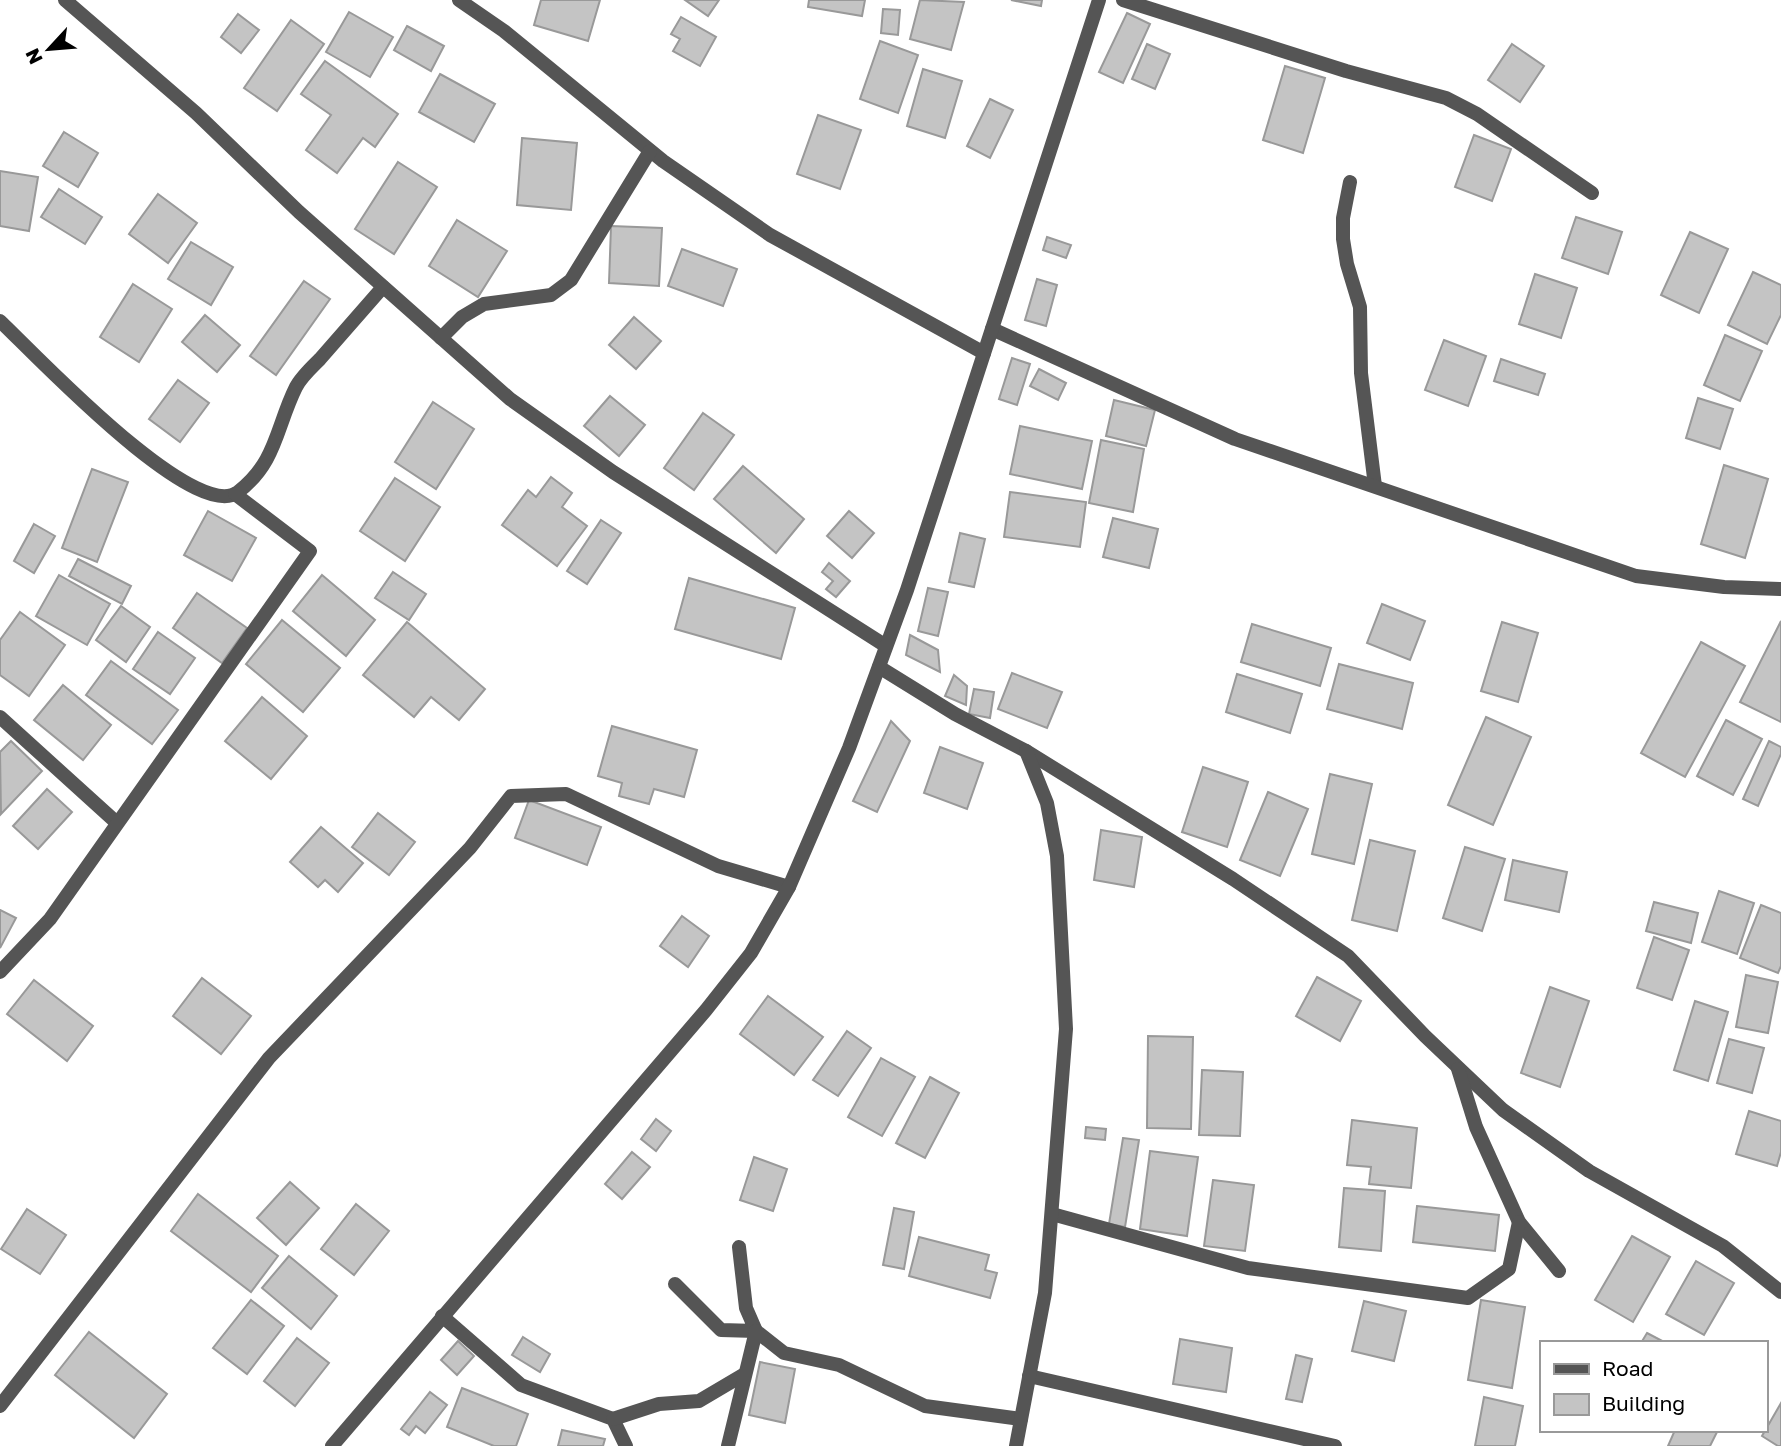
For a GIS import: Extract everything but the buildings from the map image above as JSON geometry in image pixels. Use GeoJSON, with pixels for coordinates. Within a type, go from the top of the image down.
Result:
{"type":"FeatureCollection","features":[{"type":"Feature","properties":{"kind":"street"},"geometry":{"type":"LineString","coordinates":[[65,0],[196,113],[383,287],[510,399],[612,472],[886,646]]}},
{"type":"Feature","properties":{"kind":"street"},"geometry":{"type":"LineString","coordinates":[[459,0],[504,31],[650,150],[770,235],[984,354]]}},
{"type":"Feature","properties":{"kind":"street"},"geometry":{"type":"LineString","coordinates":[[332,1446],[706,1010],[751,953],[789,887],[849,748],[879,667],[1100,0]]}},
{"type":"Feature","properties":{"kind":"street"},"geometry":{"type":"LineString","coordinates":[[1123,0],[1346,71],[1446,98],[1477,114],[1592,193]]}},
{"type":"Feature","properties":{"kind":"street"},"geometry":{"type":"LineString","coordinates":[[441,338],[462,317],[484,304],[551,295],[571,280],[650,150]]}},
{"type":"Feature","properties":{"kind":"street"},"geometry":{"type":"LineString","coordinates":[[1350,182],[1343,218],[1343,239],[1347,264],[1360,307],[1361,373],[1375,486]]}},
{"type":"Feature","properties":{"kind":"street"},"geometry":{"type":"LineString","coordinates":[[0,321],[135,450],[188,484],[216,496],[235,494],[259,472],[274,450],[296,386],[383,287]]}},
{"type":"Feature","properties":{"kind":"street"},"geometry":{"type":"LineString","coordinates":[[992,329],[1235,439],[1636,576],[1724,587],[1781,589]]}},
{"type":"Feature","properties":{"kind":"street"},"geometry":{"type":"LineString","coordinates":[[0,972],[50,919],[310,551],[235,494]]}},
{"type":"Feature","properties":{"kind":"street"},"geometry":{"type":"LineString","coordinates":[[879,667],[955,714],[1026,751],[1233,879],[1349,956],[1503,1110],[1589,1171],[1723,1246],[1781,1292]]}},
{"type":"Feature","properties":{"kind":"street"},"geometry":{"type":"LineString","coordinates":[[0,717],[117,823]]}},
{"type":"Feature","properties":{"kind":"street"},"geometry":{"type":"LineString","coordinates":[[1016,1446],[1045,1293],[1066,1029],[1057,856],[1047,803],[1026,751]]}},
{"type":"Feature","properties":{"kind":"street"},"geometry":{"type":"LineString","coordinates":[[0,1406],[269,1058],[470,848],[511,796],[566,794],[718,866],[789,887]]}},
{"type":"Feature","properties":{"kind":"street"},"geometry":{"type":"LineString","coordinates":[[1458,1067],[1476,1126],[1519,1222],[1559,1271]]}},
{"type":"Feature","properties":{"kind":"street"},"geometry":{"type":"LineString","coordinates":[[1052,1214],[1248,1268],[1468,1298],[1509,1269],[1519,1222]]}},
{"type":"Feature","properties":{"kind":"street"},"geometry":{"type":"LineString","coordinates":[[739,1247],[746,1308],[756,1331],[784,1353],[839,1364],[925,1406],[1021,1419]]}},
{"type":"Feature","properties":{"kind":"street"},"geometry":{"type":"LineString","coordinates":[[675,1284],[721,1330],[756,1331]]}},
{"type":"Feature","properties":{"kind":"street"},"geometry":{"type":"LineString","coordinates":[[442,1316],[521,1385],[613,1419],[659,1404],[699,1401],[743,1375]]}},
{"type":"Feature","properties":{"kind":"street"},"geometry":{"type":"LineString","coordinates":[[728,1446],[743,1375],[756,1331]]}},
{"type":"Feature","properties":{"kind":"street"},"geometry":{"type":"LineString","coordinates":[[1029,1376],[1335,1446]]}},
{"type":"Feature","properties":{"kind":"street"},"geometry":{"type":"LineString","coordinates":[[613,1419],[626,1446]]}}]}
